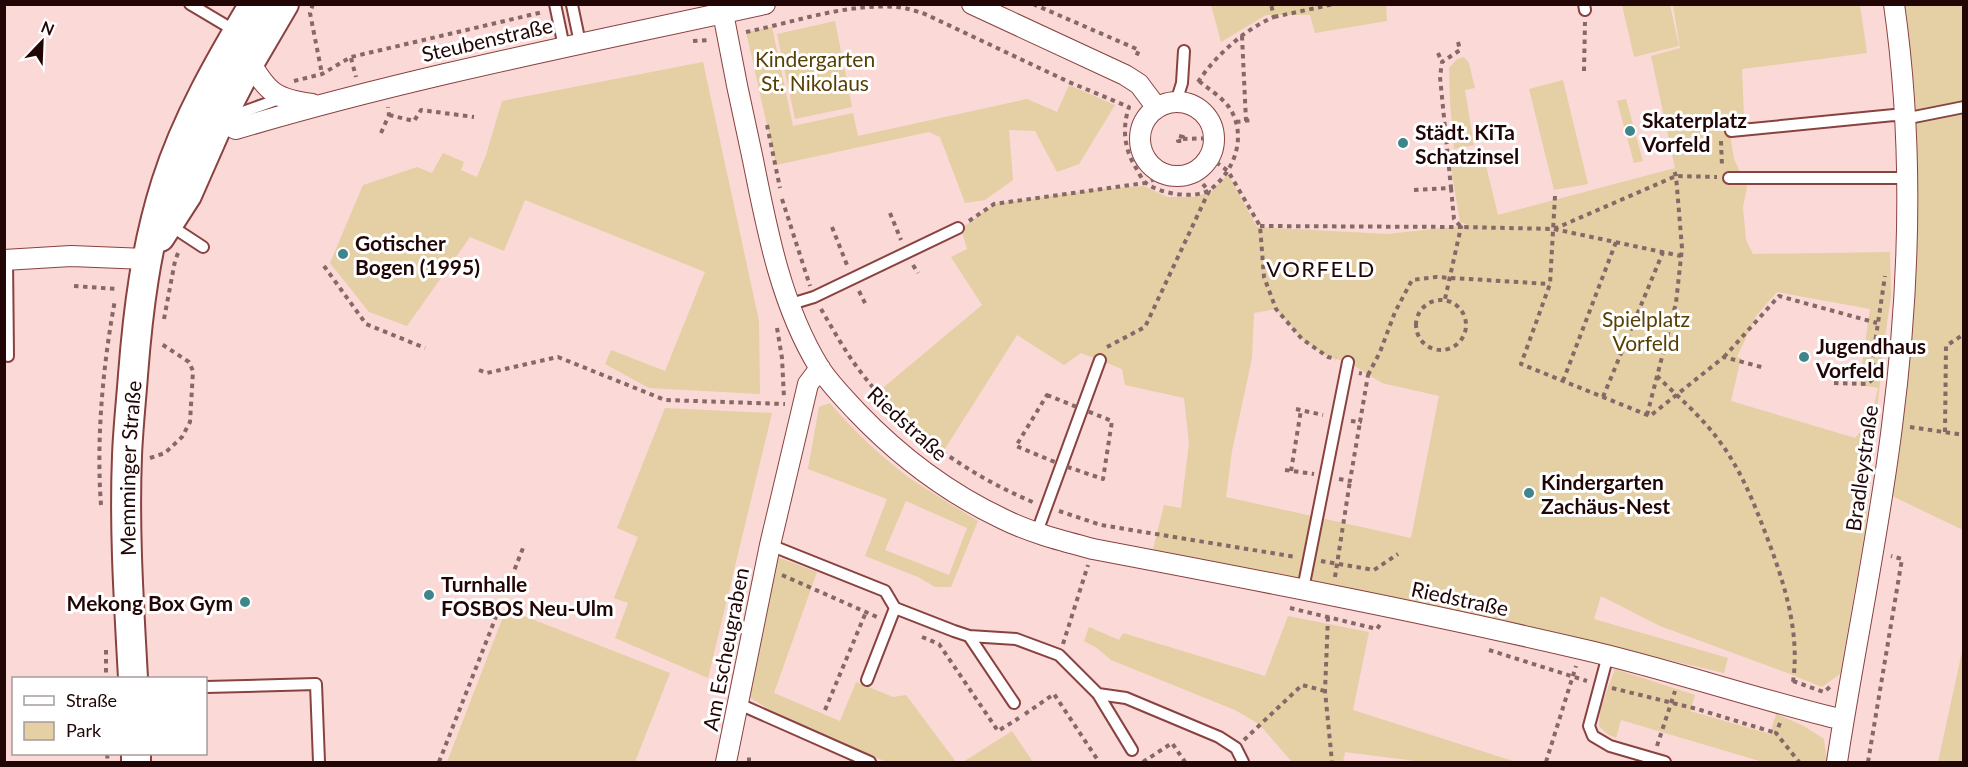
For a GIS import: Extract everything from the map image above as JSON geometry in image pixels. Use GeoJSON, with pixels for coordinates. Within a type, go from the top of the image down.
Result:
{"type":"FeatureCollection","features":[{"type":"Feature","properties":{"kind":"main road","name":"Memminger Straße"},"geometry":{"type":"LineString","coordinates":[[146,259],[177,230],[208,115],[237,32],[254,4]]}},
{"type":"Feature","properties":{"kind":"main road","name":"Memminger Straße"},"geometry":{"type":"LineString","coordinates":[[133,677],[128,579],[127,457],[134,358],[146,259],[166,182],[208,115],[250,62],[284,4]]}},
{"type":"Feature","properties":{"kind":"street"},"geometry":{"type":"LineString","coordinates":[[972,4],[1125,75],[1139,84],[1157,108]]}},
{"type":"Feature","properties":{"kind":"street","name":"Bradleystraße"},"geometry":{"type":"LineString","coordinates":[[1837,762],[1892,425],[1907,271],[1905,116],[1894,4]]}},
{"type":"Feature","properties":{"kind":"street","name":"Steubenstraße"},"geometry":{"type":"LineString","coordinates":[[208,115],[236,129],[318,104],[458,69],[572,45],[709,12],[763,5]]}},
{"type":"Feature","properties":{"kind":"street","name":"Riedstraße"},"geometry":{"type":"LineString","coordinates":[[709,12],[727,36],[763,211],[776,261],[804,337],[820,368],[840,393],[869,424],[927,475],[1004,520],[1093,549],[1333,595],[1608,655],[1787,707],[1843,720]]}},
{"type":"Feature","properties":{"kind":"street"},"geometry":{"type":"LineString","coordinates":[[250,62],[263,84],[284,90]]}},
{"type":"Feature","properties":{"kind":"street","name":"Steubenstraße"},"geometry":{"type":"LineString","coordinates":[[284,90],[318,104]]}},
{"type":"Feature","properties":{"kind":"street"},"geometry":{"type":"LineString","coordinates":[[1183,97],[1199,109],[1210,122],[1212,148],[1202,166],[1193,173],[1174,177],[1154,169],[1141,150],[1139,138],[1148,116],[1157,108],[1183,97]]}},
{"type":"Feature","properties":{"kind":"street"},"geometry":{"type":"LineString","coordinates":[[6,259],[71,256],[146,259]]}},
{"type":"Feature","properties":{"kind":"street","name":"Am Escheugraben"},"geometry":{"type":"LineString","coordinates":[[726,762],[770,545],[808,384],[820,368]]}},
{"type":"Feature","properties":{"kind":"lane"},"geometry":{"type":"LineString","coordinates":[[190,4],[237,32]]}},
{"type":"Feature","properties":{"kind":"lane"},"geometry":{"type":"LineString","coordinates":[[572,5],[572,45]]}},
{"type":"Feature","properties":{"kind":"lane"},"geometry":{"type":"LineString","coordinates":[[555,7],[572,45]]}},
{"type":"Feature","properties":{"kind":"lane"},"geometry":{"type":"LineString","coordinates":[[1183,97],[1184,51]]}},
{"type":"Feature","properties":{"kind":"lane"},"geometry":{"type":"LineString","coordinates":[[208,115],[284,90]]}},
{"type":"Feature","properties":{"kind":"lane"},"geometry":{"type":"LineString","coordinates":[[1731,131],[1894,115],[1914,117],[1964,107]]}},
{"type":"Feature","properties":{"kind":"lane"},"geometry":{"type":"LineString","coordinates":[[1729,177],[1906,178]]}},
{"type":"Feature","properties":{"kind":"lane"},"geometry":{"type":"LineString","coordinates":[[791,304],[814,297],[958,228]]}},
{"type":"Feature","properties":{"kind":"lane"},"geometry":{"type":"LineString","coordinates":[[177,230],[203,247]]}},
{"type":"Feature","properties":{"kind":"lane"},"geometry":{"type":"LineString","coordinates":[[6,259],[8,356]]}},
{"type":"Feature","properties":{"kind":"lane"},"geometry":{"type":"LineString","coordinates":[[1037,532],[1100,360]]}},
{"type":"Feature","properties":{"kind":"lane"},"geometry":{"type":"LineString","coordinates":[[1303,589],[1348,362]]}},
{"type":"Feature","properties":{"kind":"lane","name":"Am Escheugraben"},"geometry":{"type":"LineString","coordinates":[[770,545],[885,591],[896,608],[969,636],[1016,639],[1059,655],[1098,694],[1132,750]]}},
{"type":"Feature","properties":{"kind":"lane"},"geometry":{"type":"LineString","coordinates":[[867,680],[896,608]]}},
{"type":"Feature","properties":{"kind":"lane"},"geometry":{"type":"LineString","coordinates":[[969,636],[1014,703]]}},
{"type":"Feature","properties":{"kind":"lane"},"geometry":{"type":"LineString","coordinates":[[1608,655],[1589,726],[1593,736],[1610,746],[1665,762]]}},
{"type":"Feature","properties":{"kind":"lane"},"geometry":{"type":"LineString","coordinates":[[207,687],[316,684],[319,762]]}},
{"type":"Feature","properties":{"kind":"lane"},"geometry":{"type":"LineString","coordinates":[[1098,694],[1126,698],[1219,737],[1236,748],[1243,762]]}},
{"type":"Feature","properties":{"kind":"lane"},"geometry":{"type":"LineString","coordinates":[[739,704],[870,762]]}},
{"type":"Feature","properties":{"kind":"path"},"geometry":{"type":"LineString","coordinates":[[313,4],[310,9],[322,74]]}},
{"type":"Feature","properties":{"kind":"path"},"geometry":{"type":"LineString","coordinates":[[1033,4],[1139,50],[1132,66]]}},
{"type":"Feature","properties":{"kind":"path"},"geometry":{"type":"LineString","coordinates":[[1271,4],[1274,17]]}},
{"type":"Feature","properties":{"kind":"path"},"geometry":{"type":"LineString","coordinates":[[1183,97],[1194,91],[1206,70],[1242,36],[1261,23],[1274,17],[1334,4]]}},
{"type":"Feature","properties":{"kind":"path"},"geometry":{"type":"LineString","coordinates":[[685,41],[708,40],[846,10],[877,6],[900,8],[925,14],[1069,82],[1129,107],[1125,120],[1125,140],[1130,159],[1144,183],[1167,195],[1209,191]]}},
{"type":"Feature","properties":{"kind":"path"},"geometry":{"type":"LineString","coordinates":[[284,90],[322,74],[351,57],[555,7]]}},
{"type":"Feature","properties":{"kind":"path"},"geometry":{"type":"LineString","coordinates":[[1584,7],[1584,71]]}},
{"type":"Feature","properties":{"kind":"path"},"geometry":{"type":"LineString","coordinates":[[1242,36],[1246,121]]}},
{"type":"Feature","properties":{"kind":"path"},"geometry":{"type":"LineString","coordinates":[[1442,62],[1460,50],[1458,42]]}},
{"type":"Feature","properties":{"kind":"path"},"geometry":{"type":"LineString","coordinates":[[1438,53],[1442,62],[1440,77],[1450,189],[1454,219],[1461,227]]}},
{"type":"Feature","properties":{"kind":"path"},"geometry":{"type":"LineString","coordinates":[[1183,97],[1199,81]]}},
{"type":"Feature","properties":{"kind":"path"},"geometry":{"type":"LineString","coordinates":[[1100,360],[1106,348],[1145,327],[1209,191],[1228,171],[1239,144],[1236,122],[1231,110],[1199,81]]}},
{"type":"Feature","properties":{"kind":"path"},"geometry":{"type":"LineString","coordinates":[[381,134],[389,115],[388,102]]}},
{"type":"Feature","properties":{"kind":"path"},"geometry":{"type":"LineString","coordinates":[[389,115],[414,121],[421,110],[474,117]]}},
{"type":"Feature","properties":{"kind":"path"},"geometry":{"type":"LineString","coordinates":[[1236,122],[1252,120]]}},
{"type":"Feature","properties":{"kind":"path"},"geometry":{"type":"LineString","coordinates":[[766,121],[782,200],[814,297],[862,374],[912,428],[961,466],[1013,493],[1101,525],[1374,570],[1398,554]]}},
{"type":"Feature","properties":{"kind":"path"},"geometry":{"type":"LineString","coordinates":[[1554,229],[1676,176],[1723,177],[1721,132],[1731,131]]}},
{"type":"Feature","properties":{"kind":"path"},"geometry":{"type":"LineString","coordinates":[[1183,138],[1212,148],[1260,226],[1264,277],[1276,309],[1302,339],[1328,357],[1348,362]]}},
{"type":"Feature","properties":{"kind":"path"},"geometry":{"type":"LineString","coordinates":[[1448,160],[1486,153]]}},
{"type":"Feature","properties":{"kind":"path"},"geometry":{"type":"LineString","coordinates":[[1647,415],[1676,303],[1681,256],[1676,176],[1673,168]]}},
{"type":"Feature","properties":{"kind":"path"},"geometry":{"type":"LineString","coordinates":[[1193,173],[1209,191]]}},
{"type":"Feature","properties":{"kind":"path"},"geometry":{"type":"LineString","coordinates":[[958,228],[994,204],[1144,183],[1165,175]]}},
{"type":"Feature","properties":{"kind":"path"},"geometry":{"type":"LineString","coordinates":[[1414,190],[1450,189]]}},
{"type":"Feature","properties":{"kind":"path"},"geometry":{"type":"LineString","coordinates":[[1555,196],[1550,284],[1521,364],[1647,415],[1650,416],[1678,396],[1724,357],[1779,296],[1877,323]]}},
{"type":"Feature","properties":{"kind":"path"},"geometry":{"type":"LineString","coordinates":[[1260,226],[1554,229],[1681,256]]}},
{"type":"Feature","properties":{"kind":"path"},"geometry":{"type":"LineString","coordinates":[[1445,299],[1461,227]]}},
{"type":"Feature","properties":{"kind":"path"},"geometry":{"type":"LineString","coordinates":[[164,319],[175,261],[177,230]]}},
{"type":"Feature","properties":{"kind":"path"},"geometry":{"type":"LineString","coordinates":[[1563,381],[1616,242]]}},
{"type":"Feature","properties":{"kind":"path"},"geometry":{"type":"LineString","coordinates":[[1603,397],[1663,252]]}},
{"type":"Feature","properties":{"kind":"path"},"geometry":{"type":"LineString","coordinates":[[324,266],[366,324],[425,348]]}},
{"type":"Feature","properties":{"kind":"path"},"geometry":{"type":"LineString","coordinates":[[1368,375],[1380,352],[1395,312],[1412,280],[1436,277],[1550,284]]}},
{"type":"Feature","properties":{"kind":"path"},"geometry":{"type":"LineString","coordinates":[[74,286],[117,289]]}},
{"type":"Feature","properties":{"kind":"path"},"geometry":{"type":"LineString","coordinates":[[1438,299],[1445,299],[1452,301],[1462,309],[1467,329],[1456,346],[1436,350],[1419,338],[1417,317],[1425,305],[1438,299]]}},
{"type":"Feature","properties":{"kind":"path"},"geometry":{"type":"LineString","coordinates":[[1945,432],[1946,346],[1964,334]]}},
{"type":"Feature","properties":{"kind":"path"},"geometry":{"type":"LineString","coordinates":[[149,458],[165,453],[182,437],[190,422],[193,371],[189,362],[160,343],[159,354]]}},
{"type":"Feature","properties":{"kind":"path"},"geometry":{"type":"LineString","coordinates":[[479,370],[487,374],[558,357],[665,400],[779,405]]}},
{"type":"Feature","properties":{"kind":"path"},"geometry":{"type":"LineString","coordinates":[[1724,357],[1765,368]]}},
{"type":"Feature","properties":{"kind":"path"},"geometry":{"type":"LineString","coordinates":[[1834,383],[1867,384],[1881,372]]}},
{"type":"Feature","properties":{"kind":"path"},"geometry":{"type":"LineString","coordinates":[[1657,376],[1716,436],[1739,469],[1781,573],[1790,610],[1796,659],[1793,681]]}},
{"type":"Feature","properties":{"kind":"path"},"geometry":{"type":"LineString","coordinates":[[1291,471],[1301,410]]}},
{"type":"Feature","properties":{"kind":"path"},"geometry":{"type":"LineString","coordinates":[[1903,425],[1964,435]]}},
{"type":"Feature","properties":{"kind":"path"},"geometry":{"type":"LineString","coordinates":[[148,465],[150,446]]}},
{"type":"Feature","properties":{"kind":"path"},"geometry":{"type":"LineString","coordinates":[[1016,446],[1103,479]]}},
{"type":"Feature","properties":{"kind":"path"},"geometry":{"type":"LineString","coordinates":[[1332,762],[1325,691],[1328,618],[1350,481]]}},
{"type":"Feature","properties":{"kind":"path"},"geometry":{"type":"LineString","coordinates":[[1059,655],[1101,525]]}},
{"type":"Feature","properties":{"kind":"path"},"geometry":{"type":"LineString","coordinates":[[439,762],[523,548]]}},
{"type":"Feature","properties":{"kind":"path"},"geometry":{"type":"LineString","coordinates":[[1868,762],[1902,559],[1873,552]]}},
{"type":"Feature","properties":{"kind":"path"},"geometry":{"type":"LineString","coordinates":[[779,574],[939,644],[998,731],[1054,694],[1099,762]]}},
{"type":"Feature","properties":{"kind":"path"},"geometry":{"type":"LineString","coordinates":[[1282,607],[1377,629],[1386,617]]}},
{"type":"Feature","properties":{"kind":"path"},"geometry":{"type":"LineString","coordinates":[[825,710],[866,612]]}},
{"type":"Feature","properties":{"kind":"path"},"geometry":{"type":"LineString","coordinates":[[1485,648],[1600,685],[1776,733]]}},
{"type":"Feature","properties":{"kind":"path"},"geometry":{"type":"LineString","coordinates":[[1546,762],[1581,649]]}},
{"type":"Feature","properties":{"kind":"path"},"geometry":{"type":"LineString","coordinates":[[1236,748],[1302,685],[1325,691]]}},
{"type":"Feature","properties":{"kind":"path"},"geometry":{"type":"LineString","coordinates":[[1653,759],[1676,687]]}},
{"type":"Feature","properties":{"kind":"path"},"geometry":{"type":"LineString","coordinates":[[1143,762],[1172,743],[1185,762]]}},
{"type":"Feature","properties":{"kind":"green space"},"geometry":{"type":"Polygon","coordinates":[[[1211,5],[1386,5],[1387,21],[1315,33],[1310,15],[1266,15],[1221,42],[1211,5]]]}},
{"type":"Feature","properties":{"kind":"green space"},"geometry":{"type":"Polygon","coordinates":[[[1622,5],[1670,5],[1679,46],[1634,57],[1622,5]]]}},
{"type":"Feature","properties":{"kind":"green space","name":"Spielplatz Vorfeld"},"geometry":{"type":"Polygon","coordinates":[[[1673,5],[1860,5],[1867,53],[1742,69],[1744,117],[1728,121],[1734,159],[1747,187],[1743,207],[1746,240],[1753,254],[1890,252],[1891,296],[1883,351],[1866,526],[1840,674],[1822,687],[1660,626],[1601,596],[1594,619],[1728,658],[1724,673],[1588,641],[1153,549],[1164,505],[1181,508],[1189,443],[1184,398],[1125,385],[1122,369],[1081,353],[1064,365],[1017,335],[943,452],[912,428],[878,392],[982,305],[951,257],[967,249],[961,229],[994,204],[1100,189],[1144,186],[1167,197],[1194,197],[1211,192],[1228,174],[1257,227],[1388,234],[1468,225],[1460,222],[1450,163],[1484,157],[1498,215],[1675,168],[1651,56],[1680,48],[1673,5]],[[1777,292],[1756,316],[1737,357],[1741,358],[1731,401],[1855,438],[1871,419],[1878,388],[1859,385],[1870,309],[1777,292]],[[1276,309],[1254,313],[1252,358],[1232,451],[1226,497],[1411,538],[1439,396],[1382,383],[1348,362],[1328,357],[1302,339],[1276,309]]]}},
{"type":"Feature","properties":{"kind":"green space"},"geometry":{"type":"Polygon","coordinates":[[[1902,5],[1963,5],[1963,530],[1888,494],[1903,425],[1911,280],[1902,5]]]}},
{"type":"Feature","properties":{"kind":"green space","name":"Kindergarten St. Nikolaus"},"geometry":{"type":"Polygon","coordinates":[[[835,21],[852,107],[795,119],[777,34],[835,21]]]}},
{"type":"Feature","properties":{"kind":"green space"},"geometry":{"type":"Polygon","coordinates":[[[772,27],[793,126],[853,113],[858,136],[1027,99],[1057,112],[1069,85],[1115,105],[1079,164],[1057,172],[1035,131],[1009,130],[1013,180],[985,200],[965,203],[940,137],[929,132],[776,165],[746,32],[772,27]]]}},
{"type":"Feature","properties":{"kind":"green space"},"geometry":{"type":"Polygon","coordinates":[[[1464,57],[1469,63],[1475,88],[1465,90],[1474,145],[1454,149],[1449,68],[1457,59],[1464,57]]]}},
{"type":"Feature","properties":{"kind":"green space"},"geometry":{"type":"Polygon","coordinates":[[[703,62],[759,321],[760,394],[649,388],[605,364],[611,350],[665,371],[705,272],[525,200],[504,251],[470,237],[407,326],[369,312],[330,263],[363,185],[417,167],[432,173],[443,153],[464,162],[461,170],[477,177],[502,101],[703,62]]]}},
{"type":"Feature","properties":{"kind":"green space"},"geometry":{"type":"Polygon","coordinates":[[[1563,80],[1588,184],[1554,190],[1529,89],[1563,80]]]}},
{"type":"Feature","properties":{"kind":"green space","name":"Skaterplatz Vorfeld"},"geometry":{"type":"Polygon","coordinates":[[[1626,99],[1643,161],[1634,163],[1617,101],[1626,99]]]}},
{"type":"Feature","properties":{"kind":"green space"},"geometry":{"type":"Polygon","coordinates":[[[830,403],[868,443],[900,471],[978,521],[951,587],[935,587],[918,577],[865,556],[887,499],[808,469],[819,407],[830,403]],[[906,501],[885,550],[949,575],[967,528],[906,501]]]}},
{"type":"Feature","properties":{"kind":"green space"},"geometry":{"type":"Polygon","coordinates":[[[665,408],[772,413],[708,678],[615,638],[628,603],[614,598],[638,537],[617,528],[665,408]]]}},
{"type":"Feature","properties":{"kind":"green space"},"geometry":{"type":"Polygon","coordinates":[[[777,557],[817,572],[774,693],[840,721],[856,682],[893,697],[906,695],[956,762],[887,762],[795,725],[749,697],[777,557]]]}},
{"type":"Feature","properties":{"kind":"green space"},"geometry":{"type":"Polygon","coordinates":[[[506,609],[670,673],[635,762],[447,762],[506,609]]]}},
{"type":"Feature","properties":{"kind":"green space"},"geometry":{"type":"Polygon","coordinates":[[[1288,616],[1369,632],[1353,710],[1516,762],[1423,762],[1345,752],[1343,762],[1292,762],[1259,724],[1235,710],[1111,660],[1084,641],[1089,627],[1119,640],[1123,633],[1265,676],[1288,616]]]}},
{"type":"Feature","properties":{"kind":"green space"},"geometry":{"type":"Polygon","coordinates":[[[1963,647],[1963,762],[1938,762],[1963,647]]]}},
{"type":"Feature","properties":{"kind":"green space"},"geometry":{"type":"Polygon","coordinates":[[[1615,669],[1695,695],[1690,711],[1770,734],[1776,714],[1804,726],[1824,739],[1827,762],[1763,762],[1621,720],[1616,738],[1607,734],[1599,726],[1600,709],[1615,669]]]}},
{"type":"Feature","properties":{"kind":"green space"},"geometry":{"type":"Polygon","coordinates":[[[1012,731],[1033,762],[963,762],[1012,731]]]}},
{"type":"Feature","properties":{"kind":"place","name":"Skaterplatz Vorfeld"},"geometry":{"type":"Point","coordinates":[1630,131]}},
{"type":"Feature","properties":{"kind":"place","name":"Städt. KiTa Schatzinsel"},"geometry":{"type":"Point","coordinates":[1403,143]}},
{"type":"Feature","properties":{"kind":"place","name":"Gotischer Bogen (1995)"},"geometry":{"type":"Point","coordinates":[343,254]}},
{"type":"Feature","properties":{"kind":"place","name":"Jugendhaus Vorfeld"},"geometry":{"type":"Point","coordinates":[1804,357]}},
{"type":"Feature","properties":{"kind":"place","name":"Kindergarten Zachäus-Nest"},"geometry":{"type":"Point","coordinates":[1529,493]}},
{"type":"Feature","properties":{"kind":"place","name":"Turnhalle FOSBOS Neu-Ulm"},"geometry":{"type":"Point","coordinates":[429,595]}},
{"type":"Feature","properties":{"kind":"place","name":"Mekong Box Gym"},"geometry":{"type":"Point","coordinates":[245,602]}},
{"type":"Feature","properties":{"kind":"district","name":"VORFELD"},"geometry":{"type":"Point","coordinates":[1321,268]}}]}
